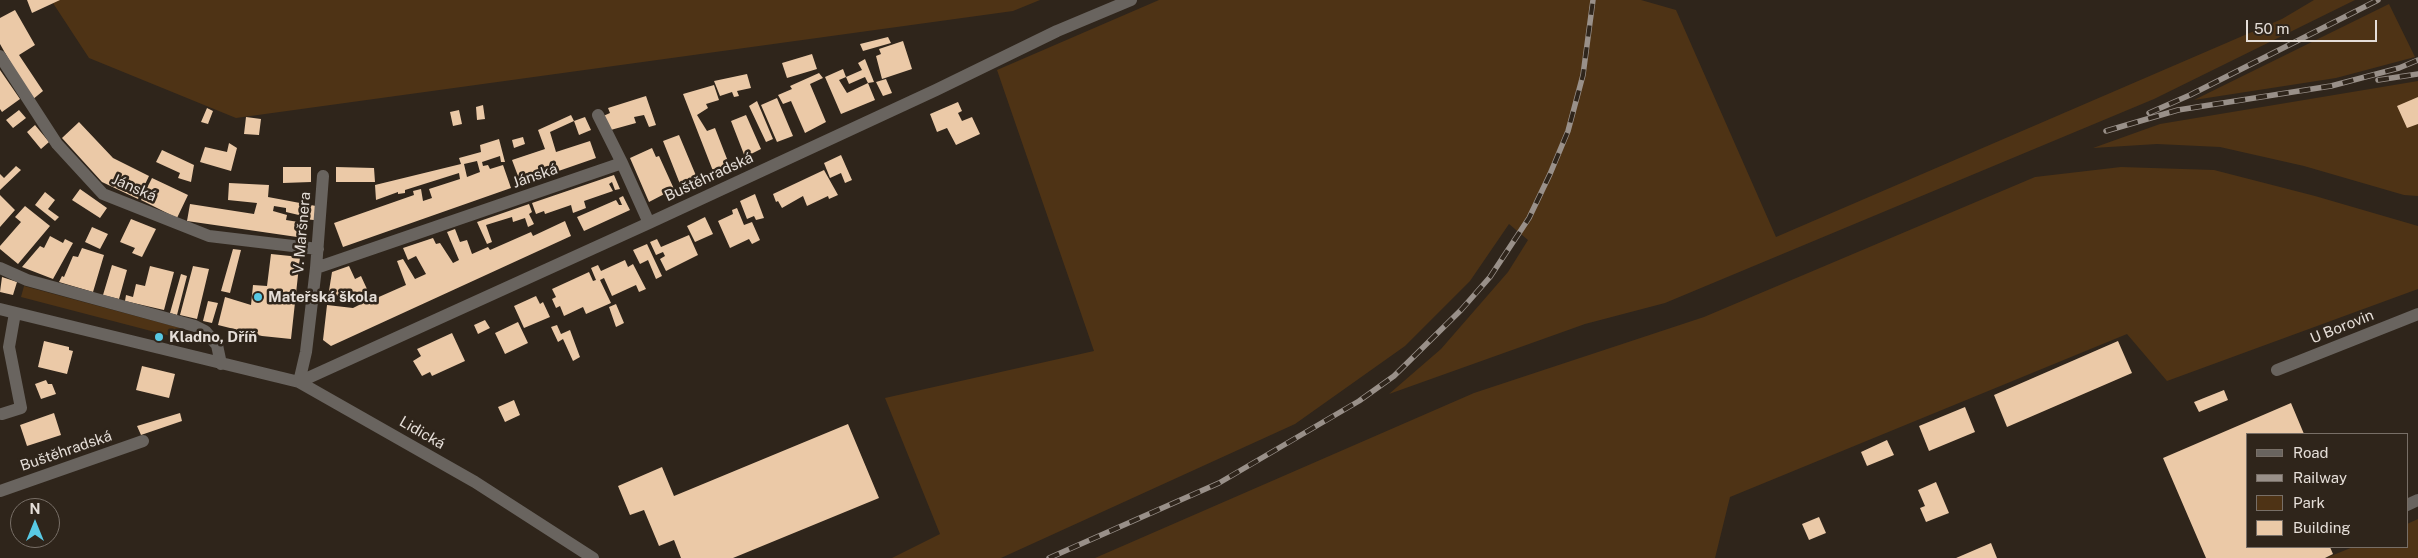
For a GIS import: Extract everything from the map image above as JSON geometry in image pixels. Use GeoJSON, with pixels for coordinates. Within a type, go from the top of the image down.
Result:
{"type":"FeatureCollection","features":[{"type":"Feature","properties":{"kind":"street","name":"Buštěhradská"},"geometry":{"type":"LineString","coordinates":[[299,382],[649,223],[936,90],[1058,31],[1131,0]]}},
{"type":"Feature","properties":{"kind":"street","name":"Jánská"},"geometry":{"type":"LineString","coordinates":[[0,56],[57,144],[103,194],[210,236],[318,249]]}},
{"type":"Feature","properties":{"kind":"street"},"geometry":{"type":"LineString","coordinates":[[598,115],[649,223]]}},
{"type":"Feature","properties":{"kind":"street","name":"Jánská"},"geometry":{"type":"LineString","coordinates":[[316,268],[622,163]]}},
{"type":"Feature","properties":{"kind":"street","name":"V. Maršnera"},"geometry":{"type":"LineString","coordinates":[[299,382],[306,352],[316,268],[323,176]]}},
{"type":"Feature","properties":{"kind":"street"},"geometry":{"type":"LineString","coordinates":[[0,268],[22,278],[195,326],[205,331],[217,344],[222,364]]}},
{"type":"Feature","properties":{"kind":"street","name":"Lidická"},"geometry":{"type":"LineString","coordinates":[[0,309],[299,382],[475,482],[593,558]]}},
{"type":"Feature","properties":{"kind":"street"},"geometry":{"type":"LineString","coordinates":[[2,414],[21,408],[9,347],[15,313]]}},
{"type":"Feature","properties":{"kind":"street","name":"U Borovin"},"geometry":{"type":"LineString","coordinates":[[2277,370],[2418,314]]}},
{"type":"Feature","properties":{"kind":"street","name":"Buštěhradská"},"geometry":{"type":"LineString","coordinates":[[0,491],[143,441]]}},
{"type":"Feature","properties":{"kind":"green space"},"geometry":{"type":"Polygon","coordinates":[[[51,0],[1040,0],[1013,11],[236,118],[89,58],[51,0]]]}},
{"type":"Feature","properties":{"kind":"green space"},"geometry":{"type":"Polygon","coordinates":[[[1159,0],[1641,0],[1676,10],[1776,237],[2282,19],[2314,0],[2355,0],[2154,99],[1665,303],[1585,324],[1389,394],[1441,349],[1508,272],[1528,240],[1509,224],[1470,281],[1405,346],[1295,424],[1001,558],[892,558],[940,534],[885,398],[1094,351],[997,70],[1159,0]]]}},
{"type":"Feature","properties":{"kind":"green space"},"geometry":{"type":"Polygon","coordinates":[[[2389,4],[2415,57],[2336,78],[2194,100],[2389,4]]]}},
{"type":"Feature","properties":{"kind":"green space"},"geometry":{"type":"Polygon","coordinates":[[[2418,81],[2418,196],[2404,195],[2304,166],[2220,147],[2157,144],[2093,148],[2160,124],[2418,81]]]}},
{"type":"Feature","properties":{"kind":"green space"},"geometry":{"type":"Polygon","coordinates":[[[2121,167],[2214,170],[2315,196],[2418,226],[2418,289],[2167,381],[2127,334],[1730,497],[1715,558],[1095,558],[1474,393],[1704,317],[2035,177],[2121,167]]]}},
{"type":"Feature","properties":{"kind":"green space"},"geometry":{"type":"Polygon","coordinates":[[[24,286],[180,328],[178,338],[21,297],[24,286]]]}},
{"type":"Feature","properties":{"kind":"green space"},"geometry":{"type":"Polygon","coordinates":[[[2418,519],[2418,558],[2326,558],[2351,548],[2408,548],[2408,524],[2418,519]]]}},
{"type":"Feature","properties":{"kind":"building"},"geometry":{"type":"Polygon","coordinates":[[[27,0],[60,0],[32,13],[27,0]]]}},
{"type":"Feature","properties":{"kind":"building"},"geometry":{"type":"Polygon","coordinates":[[[15,10],[35,45],[19,55],[43,91],[32,100],[0,44],[0,18],[15,10]]]}},
{"type":"Feature","properties":{"kind":"building"},"geometry":{"type":"Polygon","coordinates":[[[888,37],[891,43],[863,51],[860,44],[888,37]]]}},
{"type":"Feature","properties":{"kind":"building"},"geometry":{"type":"Polygon","coordinates":[[[903,41],[912,69],[882,79],[876,56],[881,54],[879,49],[903,41]]]}},
{"type":"Feature","properties":{"kind":"building"},"geometry":{"type":"Polygon","coordinates":[[[812,54],[817,69],[787,78],[782,63],[812,54]]]}},
{"type":"Feature","properties":{"kind":"building"},"geometry":{"type":"Polygon","coordinates":[[[865,59],[874,82],[868,83],[865,77],[849,84],[846,77],[862,70],[858,63],[865,59]]]}},
{"type":"Feature","properties":{"kind":"building"},"geometry":{"type":"Polygon","coordinates":[[[843,69],[846,77],[839,80],[847,93],[868,83],[875,100],[841,114],[825,77],[843,69]]]}},
{"type":"Feature","properties":{"kind":"building"},"geometry":{"type":"Polygon","coordinates":[[[0,70],[20,99],[2,112],[0,109],[0,70]]]}},
{"type":"Feature","properties":{"kind":"building"},"geometry":{"type":"Polygon","coordinates":[[[819,73],[823,78],[810,84],[826,122],[805,133],[791,101],[783,104],[778,95],[792,89],[790,86],[819,73]]]}},
{"type":"Feature","properties":{"kind":"building"},"geometry":{"type":"Polygon","coordinates":[[[747,74],[751,88],[737,91],[739,96],[734,97],[732,92],[720,96],[714,81],[747,74]]]}},
{"type":"Feature","properties":{"kind":"building"},"geometry":{"type":"Polygon","coordinates":[[[886,79],[892,93],[883,96],[876,82],[886,79]]]}},
{"type":"Feature","properties":{"kind":"building"},"geometry":{"type":"Polygon","coordinates":[[[714,85],[719,100],[706,104],[708,108],[697,115],[707,131],[715,128],[729,164],[713,171],[683,94],[714,85]]]}},
{"type":"Feature","properties":{"kind":"building"},"geometry":{"type":"Polygon","coordinates":[[[646,96],[656,125],[649,127],[644,115],[634,117],[636,123],[607,131],[601,117],[610,113],[608,108],[646,96]]]}},
{"type":"Feature","properties":{"kind":"building"},"geometry":{"type":"Polygon","coordinates":[[[2418,97],[2418,124],[2407,128],[2397,106],[2418,97]]]}},
{"type":"Feature","properties":{"kind":"building"},"geometry":{"type":"Polygon","coordinates":[[[777,98],[793,136],[777,142],[761,105],[777,98]]]}},
{"type":"Feature","properties":{"kind":"building"},"geometry":{"type":"Polygon","coordinates":[[[757,101],[773,139],[766,142],[749,106],[757,101]]]}},
{"type":"Feature","properties":{"kind":"building"},"geometry":{"type":"Polygon","coordinates":[[[958,102],[962,111],[958,113],[962,121],[972,117],[980,134],[956,145],[947,128],[937,132],[930,114],[958,102]]]}},
{"type":"Feature","properties":{"kind":"building"},"geometry":{"type":"Polygon","coordinates":[[[483,105],[485,119],[477,120],[476,107],[483,105]]]}},
{"type":"Feature","properties":{"kind":"building"},"geometry":{"type":"Polygon","coordinates":[[[207,108],[213,111],[208,124],[201,122],[207,108]]]}},
{"type":"Feature","properties":{"kind":"building"},"geometry":{"type":"Polygon","coordinates":[[[19,110],[26,118],[13,128],[6,120],[19,110]]]}},
{"type":"Feature","properties":{"kind":"building"},"geometry":{"type":"Polygon","coordinates":[[[459,110],[462,124],[453,126],[450,112],[459,110]]]}},
{"type":"Feature","properties":{"kind":"building"},"geometry":{"type":"Polygon","coordinates":[[[571,115],[574,121],[550,132],[556,152],[590,141],[596,158],[521,184],[512,160],[545,149],[538,130],[571,115]]]}},
{"type":"Feature","properties":{"kind":"building"},"geometry":{"type":"Polygon","coordinates":[[[746,115],[761,149],[745,157],[731,121],[746,115]]]}},
{"type":"Feature","properties":{"kind":"building"},"geometry":{"type":"Polygon","coordinates":[[[246,117],[261,119],[259,135],[244,134],[246,117]]]}},
{"type":"Feature","properties":{"kind":"building"},"geometry":{"type":"Polygon","coordinates":[[[585,117],[591,130],[579,135],[574,121],[585,117]]]}},
{"type":"Feature","properties":{"kind":"building"},"geometry":{"type":"Polygon","coordinates":[[[79,122],[113,158],[149,176],[138,199],[102,182],[62,138],[79,122]]]}},
{"type":"Feature","properties":{"kind":"building"},"geometry":{"type":"Polygon","coordinates":[[[35,125],[49,142],[41,149],[27,132],[35,125]]]}},
{"type":"Feature","properties":{"kind":"building"},"geometry":{"type":"Polygon","coordinates":[[[679,135],[697,178],[680,184],[663,141],[679,135]]]}},
{"type":"Feature","properties":{"kind":"building"},"geometry":{"type":"Polygon","coordinates":[[[523,137],[525,144],[514,148],[512,140],[523,137]]]}},
{"type":"Feature","properties":{"kind":"building"},"geometry":{"type":"Polygon","coordinates":[[[499,139],[505,162],[501,162],[500,156],[482,162],[483,166],[488,165],[490,169],[503,165],[511,188],[343,247],[334,223],[414,195],[413,191],[421,189],[423,201],[432,198],[429,189],[460,179],[459,173],[405,190],[405,193],[398,194],[398,192],[376,200],[375,185],[461,164],[459,158],[481,152],[480,145],[499,139]],[[477,161],[464,164],[467,177],[480,172],[477,161]]]}},
{"type":"Feature","properties":{"kind":"building"},"geometry":{"type":"Polygon","coordinates":[[[229,143],[237,148],[231,171],[200,162],[205,147],[227,152],[229,143]]]}},
{"type":"Feature","properties":{"kind":"building"},"geometry":{"type":"Polygon","coordinates":[[[652,148],[656,157],[659,156],[674,189],[649,202],[630,158],[652,148]]]}},
{"type":"Feature","properties":{"kind":"building"},"geometry":{"type":"Polygon","coordinates":[[[162,150],[194,165],[191,182],[178,178],[180,173],[156,162],[162,150]]]}},
{"type":"Feature","properties":{"kind":"building"},"geometry":{"type":"Polygon","coordinates":[[[841,155],[852,180],[845,183],[841,173],[830,178],[824,163],[841,155]]]}},
{"type":"Feature","properties":{"kind":"building"},"geometry":{"type":"Polygon","coordinates":[[[16,166],[21,170],[0,190],[0,174],[4,178],[16,166]]]}},
{"type":"Feature","properties":{"kind":"building"},"geometry":{"type":"Polygon","coordinates":[[[283,167],[311,167],[311,182],[283,183],[283,167]]]}},
{"type":"Feature","properties":{"kind":"building"},"geometry":{"type":"Polygon","coordinates":[[[336,167],[374,168],[375,182],[336,182],[336,167]]]}},
{"type":"Feature","properties":{"kind":"building"},"geometry":{"type":"Polygon","coordinates":[[[824,170],[838,195],[829,199],[828,196],[807,206],[803,196],[782,208],[778,201],[776,202],[773,194],[824,170]]]}},
{"type":"Feature","properties":{"kind":"building"},"geometry":{"type":"Polygon","coordinates":[[[614,175],[620,189],[615,190],[612,182],[609,184],[613,191],[584,201],[586,208],[573,213],[571,205],[545,214],[544,211],[536,214],[532,203],[614,175]]]}},
{"type":"Feature","properties":{"kind":"building"},"geometry":{"type":"Polygon","coordinates":[[[152,178],[188,195],[177,218],[141,200],[152,178]]]}},
{"type":"Feature","properties":{"kind":"building"},"geometry":{"type":"Polygon","coordinates":[[[229,183],[269,185],[268,197],[316,206],[314,220],[303,219],[303,216],[286,212],[286,208],[274,206],[273,211],[287,215],[286,220],[305,223],[304,238],[187,221],[190,204],[254,214],[257,203],[228,200],[229,183]]]}},
{"type":"Feature","properties":{"kind":"building"},"geometry":{"type":"Polygon","coordinates":[[[80,189],[107,208],[100,218],[72,200],[80,189]]]}},
{"type":"Feature","properties":{"kind":"building"},"geometry":{"type":"Polygon","coordinates":[[[45,192],[55,200],[48,209],[59,217],[55,221],[35,205],[45,192]]]}},
{"type":"Feature","properties":{"kind":"building"},"geometry":{"type":"Polygon","coordinates":[[[755,194],[764,218],[756,220],[754,216],[747,219],[740,201],[755,194]]]}},
{"type":"Feature","properties":{"kind":"building"},"geometry":{"type":"Polygon","coordinates":[[[0,195],[15,210],[0,227],[0,195]]]}},
{"type":"Feature","properties":{"kind":"building"},"geometry":{"type":"Polygon","coordinates":[[[623,196],[630,210],[584,231],[577,217],[616,200],[619,205],[622,205],[619,198],[623,196]]]}},
{"type":"Feature","properties":{"kind":"building"},"geometry":{"type":"Polygon","coordinates":[[[529,204],[532,212],[529,214],[534,224],[528,227],[525,218],[513,222],[512,217],[486,225],[492,242],[487,244],[477,222],[529,204]]]}},
{"type":"Feature","properties":{"kind":"building"},"geometry":{"type":"Polygon","coordinates":[[[25,206],[50,226],[18,264],[0,249],[0,246],[21,222],[15,217],[25,206]]]}},
{"type":"Feature","properties":{"kind":"building"},"geometry":{"type":"Polygon","coordinates":[[[737,208],[744,225],[752,222],[760,240],[752,244],[749,239],[730,248],[718,221],[733,214],[732,210],[737,208]]]}},
{"type":"Feature","properties":{"kind":"building"},"geometry":{"type":"Polygon","coordinates":[[[705,217],[713,234],[695,242],[687,226],[705,217]]]}},
{"type":"Feature","properties":{"kind":"building"},"geometry":{"type":"Polygon","coordinates":[[[131,219],[156,229],[142,257],[132,253],[135,248],[120,242],[131,219]]]}},
{"type":"Feature","properties":{"kind":"building"},"geometry":{"type":"Polygon","coordinates":[[[565,221],[571,236],[331,346],[323,340],[327,305],[353,308],[361,304],[356,295],[361,292],[328,297],[332,272],[349,266],[355,279],[361,276],[372,300],[406,285],[397,261],[403,259],[415,279],[426,274],[416,256],[408,260],[403,248],[433,238],[436,244],[440,243],[453,263],[459,260],[447,232],[455,229],[460,242],[467,240],[472,254],[488,247],[490,250],[531,232],[533,236],[565,221]]]}},
{"type":"Feature","properties":{"kind":"building"},"geometry":{"type":"Polygon","coordinates":[[[92,227],[108,234],[100,249],[85,242],[92,227]]]}},
{"type":"Feature","properties":{"kind":"building"},"geometry":{"type":"Polygon","coordinates":[[[689,235],[698,255],[666,271],[660,259],[665,256],[663,252],[656,255],[650,242],[657,239],[661,247],[689,235]]]}},
{"type":"Feature","properties":{"kind":"building"},"geometry":{"type":"Polygon","coordinates":[[[50,236],[63,243],[65,239],[73,243],[53,279],[22,267],[40,246],[44,248],[50,236]]]}},
{"type":"Feature","properties":{"kind":"building"},"geometry":{"type":"Polygon","coordinates":[[[647,244],[662,276],[656,279],[648,260],[640,264],[633,250],[647,244]]]}},
{"type":"Feature","properties":{"kind":"building"},"geometry":{"type":"Polygon","coordinates":[[[82,248],[104,255],[93,292],[59,282],[62,276],[64,277],[73,256],[78,257],[82,248]]]}},
{"type":"Feature","properties":{"kind":"building"},"geometry":{"type":"Polygon","coordinates":[[[233,249],[241,250],[230,293],[221,291],[233,249]]]}},
{"type":"Feature","properties":{"kind":"building","name":"Mateřská škola"},"geometry":{"type":"Polygon","coordinates":[[[271,254],[300,257],[291,339],[262,336],[218,325],[225,297],[251,305],[253,285],[267,286],[271,254]]]}},
{"type":"Feature","properties":{"kind":"building"},"geometry":{"type":"Polygon","coordinates":[[[625,260],[628,267],[633,264],[646,289],[639,292],[636,285],[612,296],[604,278],[600,280],[611,303],[586,314],[583,307],[564,316],[560,306],[556,308],[552,299],[556,297],[552,289],[589,272],[593,281],[596,280],[591,268],[598,265],[601,271],[625,260]]]}},
{"type":"Feature","properties":{"kind":"building"},"geometry":{"type":"Polygon","coordinates":[[[112,265],[127,270],[119,299],[103,295],[112,265]]]}},
{"type":"Feature","properties":{"kind":"building"},"geometry":{"type":"Polygon","coordinates":[[[150,266],[174,272],[164,310],[125,301],[126,295],[133,297],[136,284],[145,286],[150,266]]]}},
{"type":"Feature","properties":{"kind":"building"},"geometry":{"type":"Polygon","coordinates":[[[193,266],[209,269],[197,319],[180,315],[193,266]]]}},
{"type":"Feature","properties":{"kind":"building"},"geometry":{"type":"Polygon","coordinates":[[[181,274],[187,276],[177,315],[170,313],[181,274]]]}},
{"type":"Feature","properties":{"kind":"building"},"geometry":{"type":"Polygon","coordinates":[[[2,277],[17,282],[13,295],[0,292],[2,277]]]}},
{"type":"Feature","properties":{"kind":"building"},"geometry":{"type":"Polygon","coordinates":[[[536,296],[540,304],[543,302],[550,317],[524,328],[514,306],[536,296]]]}},
{"type":"Feature","properties":{"kind":"building"},"geometry":{"type":"Polygon","coordinates":[[[208,301],[218,303],[212,323],[203,321],[208,301]]]}},
{"type":"Feature","properties":{"kind":"building"},"geometry":{"type":"Polygon","coordinates":[[[616,304],[624,323],[616,327],[609,307],[616,304]]]}},
{"type":"Feature","properties":{"kind":"building"},"geometry":{"type":"Polygon","coordinates":[[[485,320],[490,328],[478,334],[474,325],[485,320]]]}},
{"type":"Feature","properties":{"kind":"building"},"geometry":{"type":"Polygon","coordinates":[[[518,322],[528,343],[505,354],[495,333],[518,322]]]}},
{"type":"Feature","properties":{"kind":"building"},"geometry":{"type":"Polygon","coordinates":[[[557,325],[561,334],[570,330],[580,357],[573,361],[563,339],[558,342],[551,327],[557,325]]]}},
{"type":"Feature","properties":{"kind":"building"},"geometry":{"type":"Polygon","coordinates":[[[452,333],[465,361],[432,376],[430,372],[422,376],[413,361],[421,356],[417,349],[452,333]]]}},
{"type":"Feature","properties":{"kind":"building"},"geometry":{"type":"Polygon","coordinates":[[[44,341],[69,347],[69,350],[73,351],[67,374],[38,367],[44,341]]]}},
{"type":"Feature","properties":{"kind":"building"},"geometry":{"type":"Polygon","coordinates":[[[2118,341],[2132,373],[2007,427],[1994,395],[2118,341]]]}},
{"type":"Feature","properties":{"kind":"building"},"geometry":{"type":"Polygon","coordinates":[[[142,366],[175,374],[169,398],[136,390],[142,366]]]}},
{"type":"Feature","properties":{"kind":"building"},"geometry":{"type":"Polygon","coordinates":[[[46,380],[48,384],[52,384],[56,394],[41,399],[35,384],[46,380]]]}},
{"type":"Feature","properties":{"kind":"building"},"geometry":{"type":"Polygon","coordinates":[[[2224,390],[2228,400],[2199,412],[2194,402],[2224,390]]]}},
{"type":"Feature","properties":{"kind":"building"},"geometry":{"type":"Polygon","coordinates":[[[514,400],[520,415],[505,422],[498,407],[514,400]]]}},
{"type":"Feature","properties":{"kind":"building"},"geometry":{"type":"Polygon","coordinates":[[[2291,403],[2304,433],[2246,433],[2246,548],[2330,548],[2333,554],[2325,558],[2206,558],[2163,458],[2291,403]]]}},
{"type":"Feature","properties":{"kind":"building"},"geometry":{"type":"Polygon","coordinates":[[[1965,407],[1975,432],[1929,451],[1919,426],[1965,407]]]}},
{"type":"Feature","properties":{"kind":"building"},"geometry":{"type":"Polygon","coordinates":[[[54,413],[61,435],[27,446],[20,425],[54,413]]]}},
{"type":"Feature","properties":{"kind":"building"},"geometry":{"type":"Polygon","coordinates":[[[180,413],[182,421],[141,435],[137,426],[180,413]]]}},
{"type":"Feature","properties":{"kind":"building"},"geometry":{"type":"Polygon","coordinates":[[[848,424],[879,498],[733,558],[681,558],[674,540],[659,546],[644,510],[630,515],[618,486],[662,467],[674,496],[848,424]]]}},
{"type":"Feature","properties":{"kind":"building"},"geometry":{"type":"Polygon","coordinates":[[[1887,440],[1894,455],[1867,466],[1861,452],[1887,440]]]}},
{"type":"Feature","properties":{"kind":"building"},"geometry":{"type":"Polygon","coordinates":[[[1936,482],[1949,513],[1926,522],[1920,508],[1925,506],[1918,490],[1936,482]]]}},
{"type":"Feature","properties":{"kind":"building"},"geometry":{"type":"Polygon","coordinates":[[[1819,517],[1826,533],[1809,540],[1802,524],[1819,517]]]}},
{"type":"Feature","properties":{"kind":"building"},"geometry":{"type":"Polygon","coordinates":[[[1991,543],[1997,558],[1956,558],[1991,543]]]}},
{"type":"Feature","properties":{"kind":"railway"},"geometry":{"type":"LineString","coordinates":[[1049,558],[1219,483],[1359,401],[1394,376],[1461,310],[1490,277],[1529,218],[1550,174],[1568,131],[1583,75],[1593,0]]}},
{"type":"Feature","properties":{"kind":"railway"},"geometry":{"type":"LineString","coordinates":[[2149,113],[2190,95],[2378,0]]}},
{"type":"Feature","properties":{"kind":"railway"},"geometry":{"type":"LineString","coordinates":[[2106,131],[2178,110],[2331,86],[2399,68],[2418,60]]}},
{"type":"Feature","properties":{"kind":"railway"},"geometry":{"type":"LineString","coordinates":[[2378,80],[2418,74]]}},
{"type":"Feature","properties":{"kind":"place","name":"Mateřská škola"},"geometry":{"type":"Point","coordinates":[258,297]}},
{"type":"Feature","properties":{"kind":"place","name":"Kladno, Dříň"},"geometry":{"type":"Point","coordinates":[159,337]}}]}
